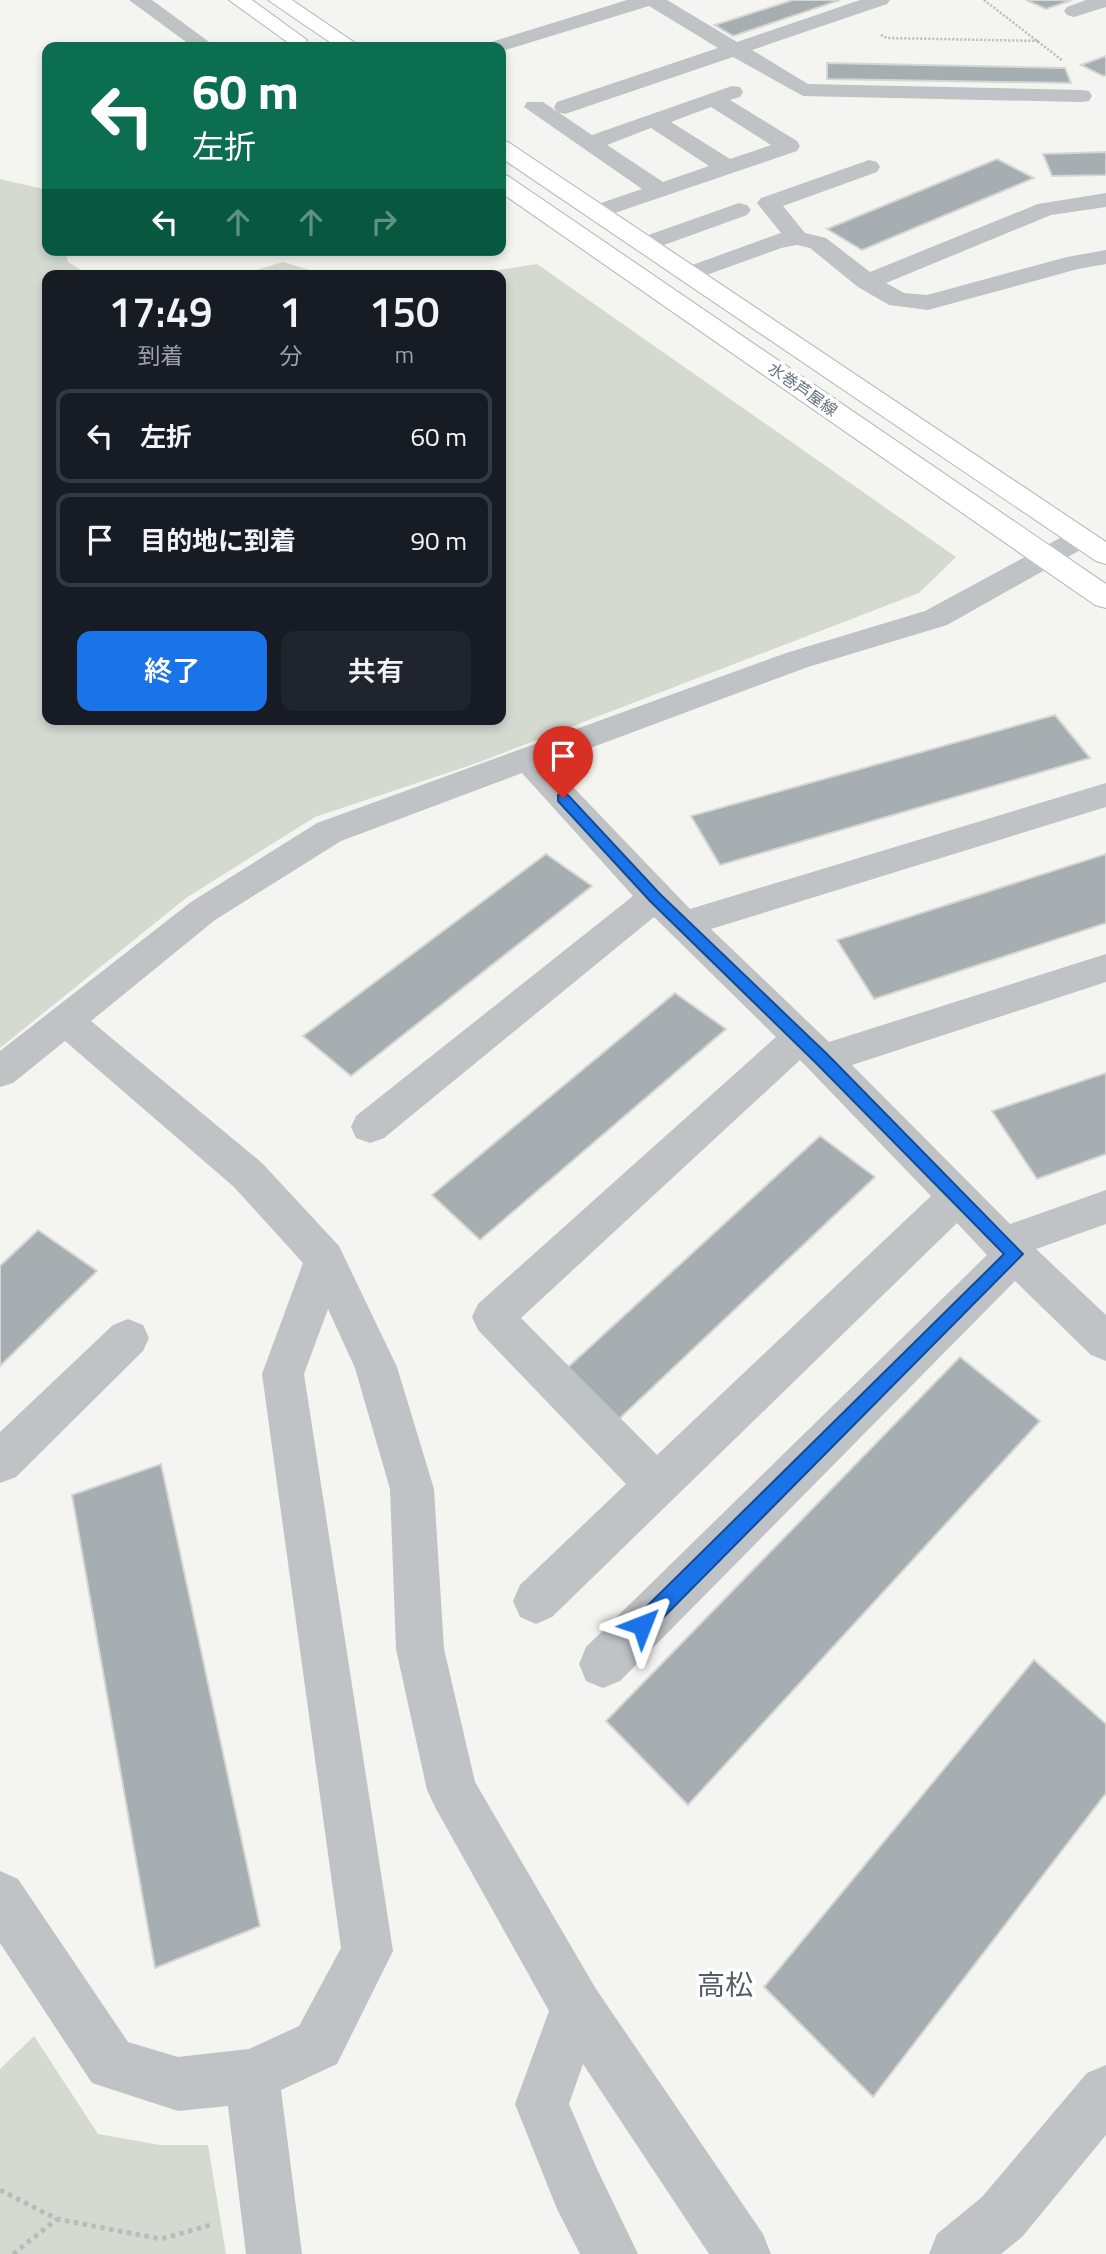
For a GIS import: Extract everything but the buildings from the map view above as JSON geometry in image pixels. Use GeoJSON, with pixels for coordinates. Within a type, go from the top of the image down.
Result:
{"type":"FeatureCollection","features":[{"type":"Feature","properties":{"kind":"main road"},"geometry":{"type":"LineString","coordinates":[[239,0],[300,42]]}},
{"type":"Feature","properties":{"kind":"main road"},"geometry":{"type":"LineString","coordinates":[[278,0],[343,42]]}},
{"type":"Feature","properties":{"kind":"main road","name":"水巻芦屋線"},"geometry":{"type":"LineString","coordinates":[[506,151],[1094,547]]}},
{"type":"Feature","properties":{"kind":"main road","name":"水巻芦屋線"},"geometry":{"type":"LineString","coordinates":[[506,185],[1106,598]]}},
{"type":"Feature","properties":{"kind":"street"},"geometry":{"type":"LineString","coordinates":[[139,0],[198,42]]}},
{"type":"Feature","properties":{"kind":"street"},"geometry":{"type":"LineString","coordinates":[[506,44],[651,0],[803,90],[1081,96]]}},
{"type":"Feature","properties":{"kind":"street"},"geometry":{"type":"LineString","coordinates":[[565,107],[880,0]]}},
{"type":"Feature","properties":{"kind":"street"},"geometry":{"type":"LineString","coordinates":[[1074,11],[1106,0]]}},
{"type":"Feature","properties":{"kind":"street"},"geometry":{"type":"LineString","coordinates":[[590,143],[722,95],[789,146],[597,212]]}},
{"type":"Feature","properties":{"kind":"street"},"geometry":{"type":"LineString","coordinates":[[536,107],[661,191]]}},
{"type":"Feature","properties":{"kind":"street"},"geometry":{"type":"LineString","coordinates":[[653,120],[727,167]]}},
{"type":"Feature","properties":{"kind":"street"},"geometry":{"type":"LineString","coordinates":[[797,238],[769,203],[869,167]]}},
{"type":"Feature","properties":{"kind":"street"},"geometry":{"type":"LineString","coordinates":[[867,282],[1046,209],[1106,200]]}},
{"type":"Feature","properties":{"kind":"street"},"geometry":{"type":"LineString","coordinates":[[645,244],[740,210]]}},
{"type":"Feature","properties":{"kind":"street"},"geometry":{"type":"LineString","coordinates":[[690,274],[776,241],[797,238],[818,243],[867,282],[898,300],[928,303],[1076,262],[1106,257]]}},
{"type":"Feature","properties":{"kind":"street"},"geometry":{"type":"LineString","coordinates":[[0,1072],[67,1022],[203,911],[329,832],[797,660],[936,618],[1047,557],[1094,547]]}},
{"type":"Feature","properties":{"kind":"street"},"geometry":{"type":"LineString","coordinates":[[527,758],[655,897],[1106,1342]]}},
{"type":"Feature","properties":{"kind":"street"},"geometry":{"type":"LineString","coordinates":[[685,924],[1106,794]]}},
{"type":"Feature","properties":{"kind":"street"},"geometry":{"type":"LineString","coordinates":[[370,1127],[655,897]]}},
{"type":"Feature","properties":{"kind":"street"},"geometry":{"type":"LineString","coordinates":[[658,1486],[493,1317],[811,1049],[1106,968]]}},
{"type":"Feature","properties":{"kind":"street"},"geometry":{"type":"LineString","coordinates":[[67,1022],[248,1175],[325,1259],[376,1367],[412,1489],[420,1649],[452,1790],[577,2008],[743,2254]]}},
{"type":"Feature","properties":{"kind":"street"},"geometry":{"type":"LineString","coordinates":[[536,1601],[958,1196]]}},
{"type":"Feature","properties":{"kind":"street"},"geometry":{"type":"LineString","coordinates":[[603,1664],[1009,1249],[1106,1207]]}},
{"type":"Feature","properties":{"kind":"street"},"geometry":{"type":"LineString","coordinates":[[0,1897],[111,2064],[178,2084],[252,2076],[318,2045],[368,1951],[283,1374],[325,1259]]}},
{"type":"Feature","properties":{"kind":"street"},"geometry":{"type":"LineString","coordinates":[[0,1462],[128,1338]]}},
{"type":"Feature","properties":{"kind":"street"},"geometry":{"type":"LineString","coordinates":[[577,2008],[542,2104],[577,2189],[610,2254]]}},
{"type":"Feature","properties":{"kind":"street"},"geometry":{"type":"LineString","coordinates":[[252,2076],[271,2232]]}},
{"type":"Feature","properties":{"kind":"street"},"geometry":{"type":"LineString","coordinates":[[957,2254],[1002,2217],[1106,2092]]}},
{"type":"Feature","properties":{"kind":"path"},"geometry":{"type":"LineString","coordinates":[[984,0],[1068,65]]}},
{"type":"Feature","properties":{"kind":"path"},"geometry":{"type":"LineString","coordinates":[[877,33],[887,38],[1040,41]]}},
{"type":"Feature","properties":{"kind":"path"},"geometry":{"type":"LineString","coordinates":[[0,2190],[57,2220],[160,2239],[271,2232]]}},
{"type":"Feature","properties":{"kind":"path"},"geometry":{"type":"LineString","coordinates":[[13,2254],[57,2220]]}},
{"type":"Feature","properties":{"kind":"shaded area"},"geometry":{"type":"Polygon","coordinates":[[[0,179],[42,189],[42,256],[66,256],[68,262],[81,270],[42,270],[42,725],[506,725],[506,270],[498,270],[537,264],[956,557],[919,593],[477,763],[315,817],[186,898],[0,1048],[0,179]]]}},
{"type":"Feature","properties":{"kind":"shaded area"},"geometry":{"type":"Polygon","coordinates":[[[283,262],[309,270],[257,270],[283,262]]]}},
{"type":"Feature","properties":{"kind":"shaded area"},"geometry":{"type":"Polygon","coordinates":[[[34,2036],[98,2134],[160,2145],[208,2145],[226,2254],[0,2254],[0,2069],[34,2036]]]}},
{"type":"Feature","properties":{"kind":"district","name":"高松"},"geometry":{"type":"Point","coordinates":[725,1984]}},
{"type":"Feature","properties":{"kind":"route"},"geometry":{"type":"LineString","coordinates":[[563,798],[655,897],[823,1059],[1015,1254],[642,1625]]}}]}
